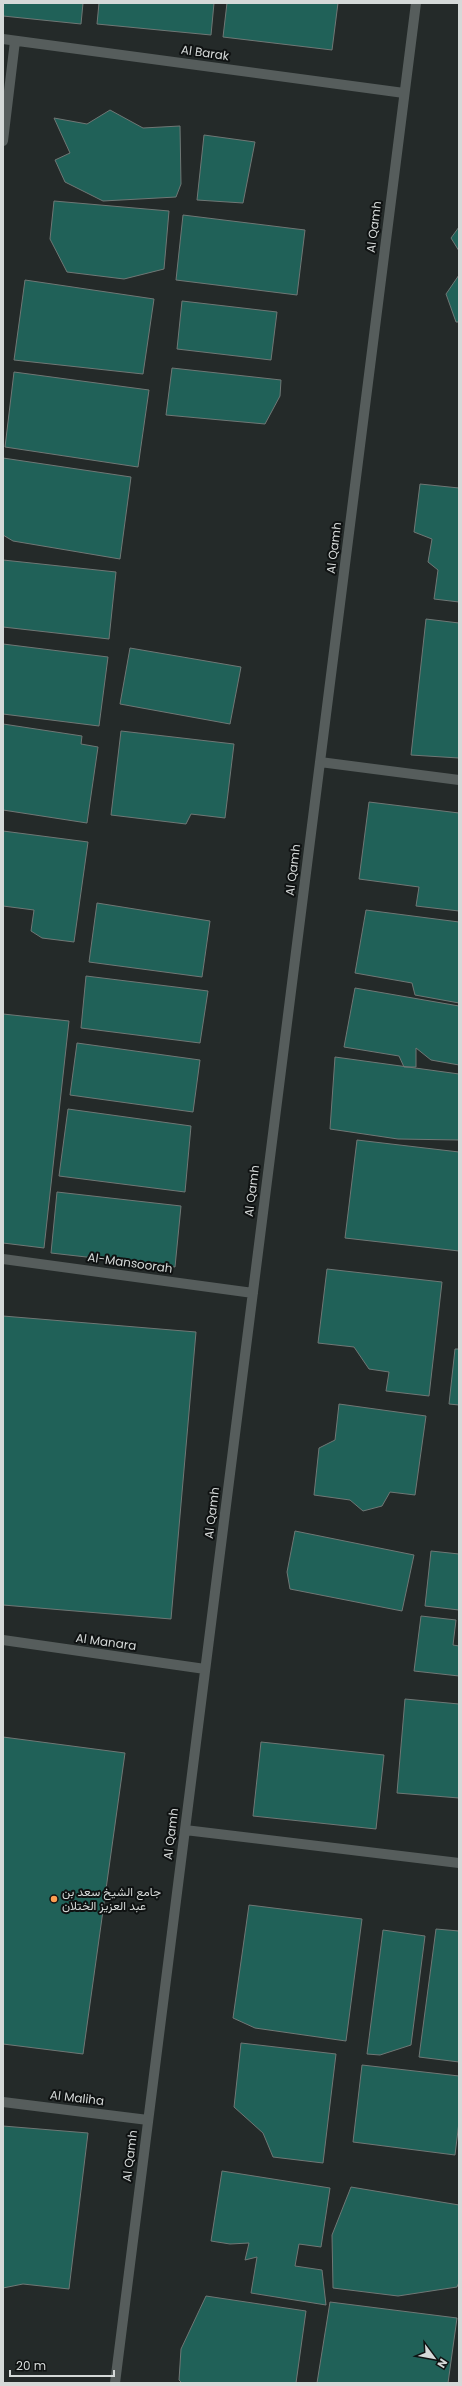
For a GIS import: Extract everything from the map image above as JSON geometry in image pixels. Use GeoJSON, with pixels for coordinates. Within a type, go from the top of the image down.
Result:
{"type":"FeatureCollection","features":[{"type":"Feature","properties":{"kind":"street","name":"Al Qamh"},"geometry":{"type":"LineString","coordinates":[[115,2383],[416,3]]}},
{"type":"Feature","properties":{"kind":"street","name":"Al Barak"},"geometry":{"type":"LineString","coordinates":[[3,39],[404,93]]}},
{"type":"Feature","properties":{"kind":"street"},"geometry":{"type":"LineString","coordinates":[[3,140],[15,41]]}},
{"type":"Feature","properties":{"kind":"street"},"geometry":{"type":"LineString","coordinates":[[320,762],[459,780]]}},
{"type":"Feature","properties":{"kind":"street","name":"Al-Mansoorah"},"geometry":{"type":"LineString","coordinates":[[3,1259],[253,1293]]}},
{"type":"Feature","properties":{"kind":"street","name":"Al Manara"},"geometry":{"type":"LineString","coordinates":[[3,1640],[205,1669]]}},
{"type":"Feature","properties":{"kind":"street"},"geometry":{"type":"LineString","coordinates":[[185,1830],[459,1863]]}},
{"type":"Feature","properties":{"kind":"street","name":"Al Maliha"},"geometry":{"type":"LineString","coordinates":[[3,2102],[148,2120]]}},
{"type":"Feature","properties":{"kind":"building"},"geometry":{"type":"Polygon","coordinates":[[[3,3],[83,3],[81,24],[3,16],[3,3]]]}},
{"type":"Feature","properties":{"kind":"building"},"geometry":{"type":"Polygon","coordinates":[[[99,3],[214,3],[211,35],[97,24],[99,3]]]}},
{"type":"Feature","properties":{"kind":"building"},"geometry":{"type":"Polygon","coordinates":[[[227,3],[338,3],[332,50],[223,37],[227,3]]]}},
{"type":"Feature","properties":{"kind":"building"},"geometry":{"type":"Polygon","coordinates":[[[110,110],[143,128],[180,126],[181,184],[176,197],[103,201],[65,182],[55,160],[70,153],[54,118],[87,124],[110,110]]]}},
{"type":"Feature","properties":{"kind":"building"},"geometry":{"type":"Polygon","coordinates":[[[204,135],[255,142],[243,203],[197,200],[204,135]]]}},
{"type":"Feature","properties":{"kind":"building"},"geometry":{"type":"Polygon","coordinates":[[[54,201],[169,211],[164,269],[124,279],[67,272],[50,239],[54,201]]]}},
{"type":"Feature","properties":{"kind":"building"},"geometry":{"type":"Polygon","coordinates":[[[183,215],[305,230],[297,295],[176,280],[183,215]]]}},
{"type":"Feature","properties":{"kind":"building"},"geometry":{"type":"Polygon","coordinates":[[[459,227],[459,251],[451,238],[459,227]]]}},
{"type":"Feature","properties":{"kind":"building"},"geometry":{"type":"Polygon","coordinates":[[[459,275],[459,322],[456,322],[446,294],[459,275]]]}},
{"type":"Feature","properties":{"kind":"building"},"geometry":{"type":"Polygon","coordinates":[[[25,280],[154,299],[143,374],[14,360],[25,280]]]}},
{"type":"Feature","properties":{"kind":"building"},"geometry":{"type":"Polygon","coordinates":[[[182,301],[277,312],[271,360],[177,349],[182,301]]]}},
{"type":"Feature","properties":{"kind":"building"},"geometry":{"type":"Polygon","coordinates":[[[172,368],[281,380],[280,396],[265,424],[166,415],[172,368]]]}},
{"type":"Feature","properties":{"kind":"building"},"geometry":{"type":"Polygon","coordinates":[[[14,372],[149,390],[138,467],[5,447],[14,372]]]}},
{"type":"Feature","properties":{"kind":"building"},"geometry":{"type":"Polygon","coordinates":[[[3,458],[131,477],[120,559],[13,541],[3,535],[3,458]]]}},
{"type":"Feature","properties":{"kind":"building"},"geometry":{"type":"Polygon","coordinates":[[[420,484],[459,488],[459,602],[434,599],[438,570],[428,562],[432,539],[414,532],[420,484]]]}},
{"type":"Feature","properties":{"kind":"building"},"geometry":{"type":"Polygon","coordinates":[[[3,560],[116,572],[109,639],[3,627],[3,560]]]}},
{"type":"Feature","properties":{"kind":"building"},"geometry":{"type":"Polygon","coordinates":[[[426,619],[459,623],[459,758],[411,755],[426,619]]]}},
{"type":"Feature","properties":{"kind":"building"},"geometry":{"type":"Polygon","coordinates":[[[3,644],[108,657],[99,726],[3,714],[3,644]]]}},
{"type":"Feature","properties":{"kind":"building"},"geometry":{"type":"Polygon","coordinates":[[[130,648],[241,667],[230,724],[120,704],[130,648]]]}},
{"type":"Feature","properties":{"kind":"building"},"geometry":{"type":"Polygon","coordinates":[[[3,724],[82,736],[81,744],[98,747],[87,823],[3,810],[3,724]]]}},
{"type":"Feature","properties":{"kind":"building"},"geometry":{"type":"Polygon","coordinates":[[[121,731],[234,744],[225,818],[191,814],[186,824],[111,815],[121,731]]]}},
{"type":"Feature","properties":{"kind":"building"},"geometry":{"type":"Polygon","coordinates":[[[369,802],[459,813],[459,911],[416,906],[419,887],[359,879],[369,802]]]}},
{"type":"Feature","properties":{"kind":"building"},"geometry":{"type":"Polygon","coordinates":[[[3,831],[88,842],[74,942],[42,938],[31,931],[34,910],[3,906],[3,831]]]}},
{"type":"Feature","properties":{"kind":"building"},"geometry":{"type":"Polygon","coordinates":[[[97,903],[210,921],[202,977],[89,962],[97,903]]]}},
{"type":"Feature","properties":{"kind":"building"},"geometry":{"type":"Polygon","coordinates":[[[366,910],[459,922],[459,1003],[415,995],[412,983],[355,973],[366,910]]]}},
{"type":"Feature","properties":{"kind":"building"},"geometry":{"type":"Polygon","coordinates":[[[86,976],[208,991],[200,1043],[81,1028],[86,976]]]}},
{"type":"Feature","properties":{"kind":"building"},"geometry":{"type":"Polygon","coordinates":[[[355,988],[459,1006],[459,1065],[431,1060],[416,1048],[416,1067],[404,1067],[399,1056],[344,1047],[355,988]]]}},
{"type":"Feature","properties":{"kind":"building"},"geometry":{"type":"Polygon","coordinates":[[[3,1014],[69,1021],[44,1248],[3,1243],[3,1014]]]}},
{"type":"Feature","properties":{"kind":"building"},"geometry":{"type":"Polygon","coordinates":[[[77,1043],[200,1060],[193,1112],[70,1095],[77,1043]]]}},
{"type":"Feature","properties":{"kind":"building"},"geometry":{"type":"Polygon","coordinates":[[[335,1057],[459,1074],[459,1140],[398,1139],[330,1129],[335,1057]]]}},
{"type":"Feature","properties":{"kind":"building"},"geometry":{"type":"Polygon","coordinates":[[[68,1109],[191,1126],[185,1192],[59,1176],[68,1109]]]}},
{"type":"Feature","properties":{"kind":"building"},"geometry":{"type":"Polygon","coordinates":[[[357,1140],[459,1152],[459,1251],[345,1238],[357,1140]]]}},
{"type":"Feature","properties":{"kind":"building"},"geometry":{"type":"Polygon","coordinates":[[[57,1192],[181,1206],[175,1267],[51,1253],[57,1192]]]}},
{"type":"Feature","properties":{"kind":"building"},"geometry":{"type":"Polygon","coordinates":[[[327,1269],[442,1282],[429,1396],[386,1391],[389,1372],[369,1369],[354,1347],[318,1343],[327,1269]]]}},
{"type":"Feature","properties":{"kind":"building"},"geometry":{"type":"Polygon","coordinates":[[[3,1316],[196,1332],[171,1619],[3,1605],[3,1316]]]}},
{"type":"Feature","properties":{"kind":"building"},"geometry":{"type":"Polygon","coordinates":[[[455,1349],[459,1349],[459,1405],[449,1404],[455,1349]]]}},
{"type":"Feature","properties":{"kind":"building"},"geometry":{"type":"Polygon","coordinates":[[[339,1404],[426,1416],[415,1495],[390,1492],[382,1506],[363,1511],[350,1500],[314,1495],[319,1448],[335,1440],[339,1404]]]}},
{"type":"Feature","properties":{"kind":"building"},"geometry":{"type":"Polygon","coordinates":[[[295,1531],[414,1555],[402,1611],[290,1589],[287,1572],[295,1531]]]}},
{"type":"Feature","properties":{"kind":"building"},"geometry":{"type":"Polygon","coordinates":[[[431,1551],[459,1554],[459,1610],[425,1606],[431,1551]]]}},
{"type":"Feature","properties":{"kind":"building"},"geometry":{"type":"Polygon","coordinates":[[[421,1616],[456,1620],[453,1645],[459,1646],[459,1676],[414,1671],[421,1616]]]}},
{"type":"Feature","properties":{"kind":"building"},"geometry":{"type":"Polygon","coordinates":[[[405,1699],[459,1704],[459,1798],[397,1793],[405,1699]]]}},
{"type":"Feature","properties":{"kind":"building","name":"جامع الشيخ سعد بن عبد العزيز الختلان"},"geometry":{"type":"Polygon","coordinates":[[[3,1737],[125,1753],[83,2054],[3,2044],[3,1737]]]}},
{"type":"Feature","properties":{"kind":"building"},"geometry":{"type":"Polygon","coordinates":[[[261,1742],[384,1755],[376,1829],[253,1816],[261,1742]]]}},
{"type":"Feature","properties":{"kind":"building"},"geometry":{"type":"Polygon","coordinates":[[[249,1905],[362,1919],[346,2041],[255,2028],[233,2018],[249,1905]]]}},
{"type":"Feature","properties":{"kind":"building"},"geometry":{"type":"Polygon","coordinates":[[[436,1929],[459,1931],[459,2062],[419,2057],[436,1929]]]}},
{"type":"Feature","properties":{"kind":"building"},"geometry":{"type":"Polygon","coordinates":[[[383,1930],[425,1936],[411,2045],[380,2055],[367,2054],[383,1930]]]}},
{"type":"Feature","properties":{"kind":"building"},"geometry":{"type":"Polygon","coordinates":[[[241,2043],[336,2054],[323,2163],[273,2157],[263,2133],[234,2107],[241,2043]]]}},
{"type":"Feature","properties":{"kind":"building"},"geometry":{"type":"Polygon","coordinates":[[[362,2065],[459,2076],[459,2122],[455,2155],[353,2142],[362,2065]]]}},
{"type":"Feature","properties":{"kind":"building"},"geometry":{"type":"Polygon","coordinates":[[[3,2126],[88,2133],[69,2289],[23,2284],[3,2288],[3,2126]]]}},
{"type":"Feature","properties":{"kind":"building"},"geometry":{"type":"Polygon","coordinates":[[[222,2171],[330,2188],[321,2247],[299,2244],[295,2266],[322,2270],[326,2305],[251,2293],[257,2257],[245,2260],[249,2243],[230,2244],[211,2241],[222,2171]]]}},
{"type":"Feature","properties":{"kind":"building"},"geometry":{"type":"Polygon","coordinates":[[[351,2187],[459,2205],[459,2282],[457,2287],[398,2296],[333,2288],[332,2235],[351,2187]]]}},
{"type":"Feature","properties":{"kind":"building"},"geometry":{"type":"Polygon","coordinates":[[[206,2296],[306,2311],[296,2383],[182,2383],[179,2380],[181,2349],[206,2296]]]}},
{"type":"Feature","properties":{"kind":"building"},"geometry":{"type":"Polygon","coordinates":[[[330,2302],[457,2318],[448,2383],[317,2383],[330,2302]]]}},
{"type":"Feature","properties":{"kind":"place","name":"جامع الشيخ سعد بن عبد العزيز الختلان"},"geometry":{"type":"Point","coordinates":[54,1899]}}]}
